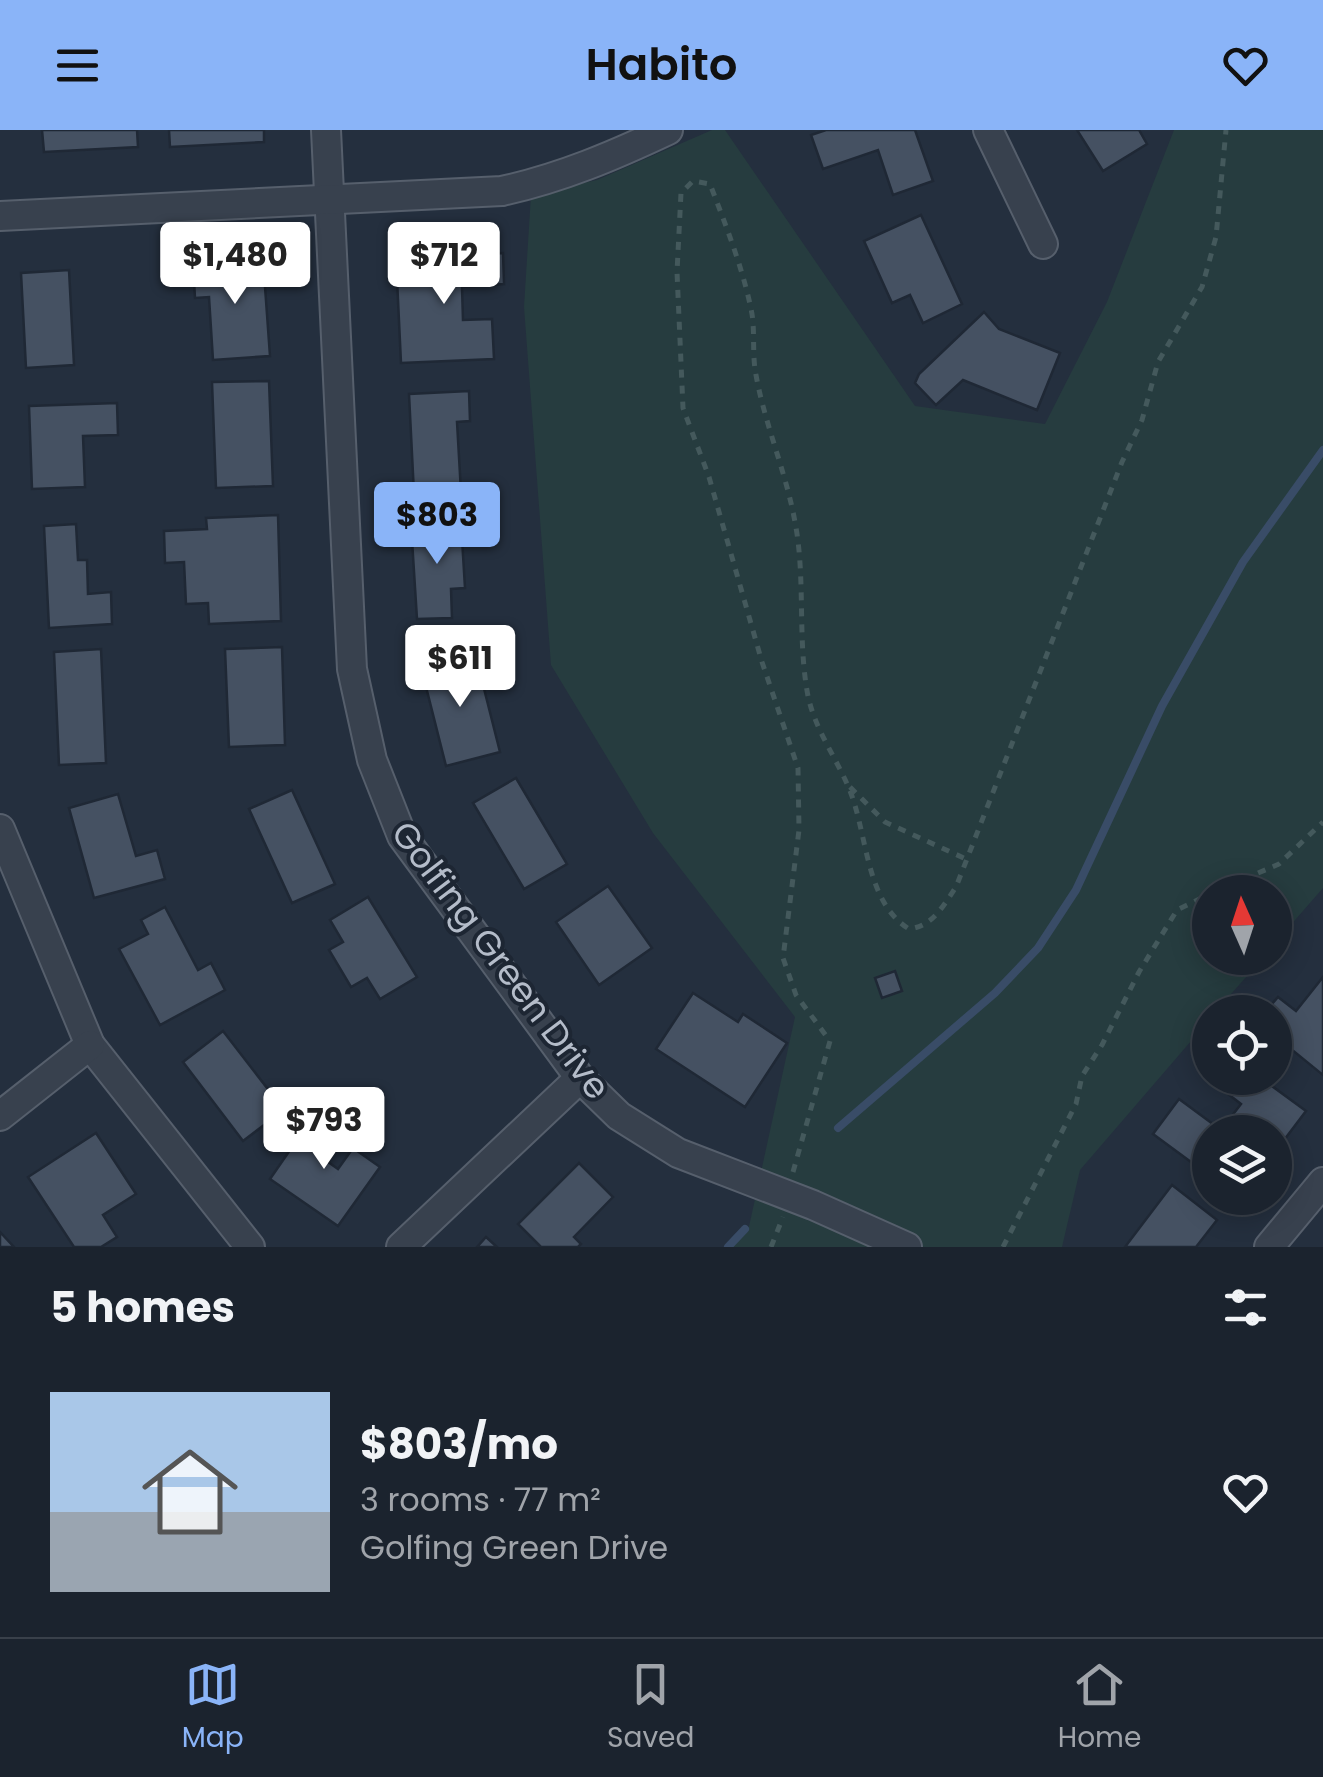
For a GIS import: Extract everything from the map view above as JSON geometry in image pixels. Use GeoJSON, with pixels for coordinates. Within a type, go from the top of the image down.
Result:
{"type":"FeatureCollection","features":[{"type":"Feature","properties":{"kind":"street","name":"Golfing Green Drive"},"geometry":{"type":"LineString","coordinates":[[326,130],[352,669],[372,760],[402,836],[580,1078],[619,1116],[678,1153],[907,1247]]}},
{"type":"Feature","properties":{"kind":"street"},"geometry":{"type":"LineString","coordinates":[[0,216],[462,194],[520,187],[598,163],[668,130]]}},
{"type":"Feature","properties":{"kind":"street"},"geometry":{"type":"LineString","coordinates":[[988,130],[1043,244]]}},
{"type":"Feature","properties":{"kind":"street"},"geometry":{"type":"LineString","coordinates":[[0,829],[90,1045],[250,1247]]}},
{"type":"Feature","properties":{"kind":"street"},"geometry":{"type":"LineString","coordinates":[[0,1116],[90,1045]]}},
{"type":"Feature","properties":{"kind":"street"},"geometry":{"type":"LineString","coordinates":[[402,1247],[580,1078]]}},
{"type":"Feature","properties":{"kind":"street"},"geometry":{"type":"LineString","coordinates":[[1269,1247],[1323,1182]]}},
{"type":"Feature","properties":{"kind":"path"},"geometry":{"type":"LineString","coordinates":[[771,1247],[783,1217],[830,1041],[796,995],[783,958],[799,830],[798,768],[762,662],[709,477],[683,408],[677,272],[681,192],[693,180],[710,184],[752,314],[756,374],[796,524],[808,698],[828,749],[848,785],[874,881],[899,923],[909,930],[922,928],[956,888],[1122,462],[1142,420],[1158,362],[1202,287],[1216,236],[1226,130]]}},
{"type":"Feature","properties":{"kind":"path"},"geometry":{"type":"LineString","coordinates":[[848,785],[886,822],[966,860]]}},
{"type":"Feature","properties":{"kind":"path"},"geometry":{"type":"LineString","coordinates":[[1254,875],[1279,864],[1323,822]]}},
{"type":"Feature","properties":{"kind":"path"},"geometry":{"type":"LineString","coordinates":[[1003,1247],[1076,1104],[1082,1076],[1139,972],[1176,910],[1192,902]]}},
{"type":"Feature","properties":{"kind":"green space"},"geometry":{"type":"Polygon","coordinates":[[[712,130],[725,130],[915,406],[1045,424],[1107,302],[1174,130],[1323,130],[1323,888],[1292,924],[1292,875],[1192,875],[1192,975],[1248,975],[1230,995],[1192,995],[1192,1040],[1080,1170],[1062,1247],[729,1247],[748,1231],[795,1017],[653,833],[551,665],[524,307],[531,195],[597,180],[712,130]]]}},
{"type":"Feature","properties":{"kind":"building"},"geometry":{"type":"Polygon","coordinates":[[[42,130],[137,130],[138,147],[44,152],[42,130]]]}},
{"type":"Feature","properties":{"kind":"building"},"geometry":{"type":"Polygon","coordinates":[[[169,130],[264,130],[264,142],[170,147],[169,130]]]}},
{"type":"Feature","properties":{"kind":"building"},"geometry":{"type":"Polygon","coordinates":[[[826,130],[915,130],[933,181],[893,195],[878,150],[823,169],[811,135],[826,130]]]}},
{"type":"Feature","properties":{"kind":"building"},"geometry":{"type":"Polygon","coordinates":[[[1077,130],[1139,130],[1147,144],[1103,171],[1077,130]]]}},
{"type":"Feature","properties":{"kind":"building"},"geometry":{"type":"Polygon","coordinates":[[[921,215],[962,304],[923,323],[910,295],[892,303],[864,241],[921,215]]]}},
{"type":"Feature","properties":{"kind":"building"},"geometry":{"type":"Polygon","coordinates":[[[503,253],[504,284],[462,287],[463,320],[492,319],[494,359],[401,363],[396,258],[503,253]]]}},
{"type":"Feature","properties":{"kind":"building"},"geometry":{"type":"Polygon","coordinates":[[[263,259],[270,356],[213,360],[209,297],[195,298],[193,264],[263,259]]]}},
{"type":"Feature","properties":{"kind":"building"},"geometry":{"type":"Polygon","coordinates":[[[69,270],[74,365],[26,368],[21,273],[69,270]]]}},
{"type":"Feature","properties":{"kind":"building"},"geometry":{"type":"Polygon","coordinates":[[[984,312],[999,329],[1060,353],[1037,410],[963,380],[936,405],[915,383],[919,374],[984,312]]]}},
{"type":"Feature","properties":{"kind":"building"},"geometry":{"type":"Polygon","coordinates":[[[269,381],[273,486],[216,488],[212,382],[269,381]]]}},
{"type":"Feature","properties":{"kind":"building"},"geometry":{"type":"Polygon","coordinates":[[[469,391],[470,421],[457,422],[461,492],[414,494],[409,394],[469,391]]]}},
{"type":"Feature","properties":{"kind":"building"},"geometry":{"type":"Polygon","coordinates":[[[117,403],[118,435],[83,436],[85,487],[32,489],[29,406],[117,403]]]}},
{"type":"Feature","properties":{"kind":"building"},"geometry":{"type":"Polygon","coordinates":[[[278,515],[281,621],[209,624],[208,603],[186,604],[184,562],[165,563],[164,531],[207,529],[206,518],[278,515]]]}},
{"type":"Feature","properties":{"kind":"building"},"geometry":{"type":"Polygon","coordinates":[[[461,522],[465,588],[451,589],[452,618],[417,619],[411,524],[461,522]]]}},
{"type":"Feature","properties":{"kind":"building"},"geometry":{"type":"Polygon","coordinates":[[[76,524],[78,560],[87,560],[88,594],[111,592],[112,624],[49,628],[44,526],[76,524]]]}},
{"type":"Feature","properties":{"kind":"building"},"geometry":{"type":"Polygon","coordinates":[[[282,647],[285,745],[229,747],[225,649],[282,647]]]}},
{"type":"Feature","properties":{"kind":"building"},"geometry":{"type":"Polygon","coordinates":[[[101,649],[106,763],[59,765],[54,652],[101,649]]]}},
{"type":"Feature","properties":{"kind":"building"},"geometry":{"type":"Polygon","coordinates":[[[475,653],[500,752],[446,766],[421,667],[475,653]]]}},
{"type":"Feature","properties":{"kind":"building"},"geometry":{"type":"Polygon","coordinates":[[[516,778],[567,864],[524,889],[473,803],[516,778]]]}},
{"type":"Feature","properties":{"kind":"building"},"geometry":{"type":"Polygon","coordinates":[[[292,790],[335,884],[292,903],[249,809],[292,790]]]}},
{"type":"Feature","properties":{"kind":"building"},"geometry":{"type":"Polygon","coordinates":[[[118,794],[136,856],[157,850],[165,879],[94,898],[69,808],[118,794]]]}},
{"type":"Feature","properties":{"kind":"building"},"geometry":{"type":"Polygon","coordinates":[[[608,886],[652,948],[599,985],[556,922],[608,886]]]}},
{"type":"Feature","properties":{"kind":"building"},"geometry":{"type":"Polygon","coordinates":[[[368,897],[417,977],[380,999],[367,978],[351,987],[329,950],[343,942],[330,920],[368,897]]]}},
{"type":"Feature","properties":{"kind":"building"},"geometry":{"type":"Polygon","coordinates":[[[165,907],[198,970],[211,963],[225,990],[160,1025],[119,949],[148,934],[141,920],[165,907]]]}},
{"type":"Feature","properties":{"kind":"building"},"geometry":{"type":"Polygon","coordinates":[[[895,971],[902,991],[882,998],[875,978],[895,971]]]}},
{"type":"Feature","properties":{"kind":"building"},"geometry":{"type":"Polygon","coordinates":[[[1323,977],[1323,1075],[1292,1050],[1292,1008],[1296,1011],[1323,977]]]}},
{"type":"Feature","properties":{"kind":"building"},"geometry":{"type":"Polygon","coordinates":[[[693,993],[738,1022],[743,1014],[787,1043],[745,1107],[656,1049],[693,993]]]}},
{"type":"Feature","properties":{"kind":"building"},"geometry":{"type":"Polygon","coordinates":[[[223,1031],[284,1110],[243,1141],[183,1062],[223,1031]]]}},
{"type":"Feature","properties":{"kind":"building"},"geometry":{"type":"Polygon","coordinates":[[[1229,1095],[1284,1095],[1306,1111],[1292,1130],[1292,1115],[1233,1115],[1241,1104],[1229,1095]]]}},
{"type":"Feature","properties":{"kind":"building"},"geometry":{"type":"Polygon","coordinates":[[[1179,1099],[1201,1115],[1192,1115],[1192,1163],[1153,1134],[1179,1099]]]}},
{"type":"Feature","properties":{"kind":"building"},"geometry":{"type":"Polygon","coordinates":[[[317,1111],[342,1127],[321,1157],[338,1169],[353,1148],[380,1167],[338,1226],[270,1179],[317,1111]]]}},
{"type":"Feature","properties":{"kind":"building"},"geometry":{"type":"Polygon","coordinates":[[[96,1133],[136,1194],[103,1215],[117,1237],[101,1247],[74,1247],[28,1177],[96,1133]]]}},
{"type":"Feature","properties":{"kind":"building"},"geometry":{"type":"Polygon","coordinates":[[[579,1163],[613,1197],[574,1237],[581,1244],[578,1247],[541,1247],[518,1224],[579,1163]]]}},
{"type":"Feature","properties":{"kind":"building"},"geometry":{"type":"Polygon","coordinates":[[[1172,1185],[1192,1201],[1192,1215],[1211,1215],[1217,1220],[1196,1247],[1125,1247],[1172,1185]]]}},
{"type":"Feature","properties":{"kind":"building"},"geometry":{"type":"Polygon","coordinates":[[[0,1232],[14,1247],[0,1247],[0,1232]]]}},
{"type":"Feature","properties":{"kind":"building"},"geometry":{"type":"Polygon","coordinates":[[[486,1237],[497,1247],[477,1247],[486,1237]]]}},
{"type":"Feature","properties":{"kind":"waterway"},"geometry":{"type":"LineString","coordinates":[[838,1128],[995,993],[1038,948],[1076,890],[1162,706],[1243,562],[1323,450]]}},
{"type":"Feature","properties":{"kind":"waterway"},"geometry":{"type":"LineString","coordinates":[[728,1247],[745,1229]]}}]}
